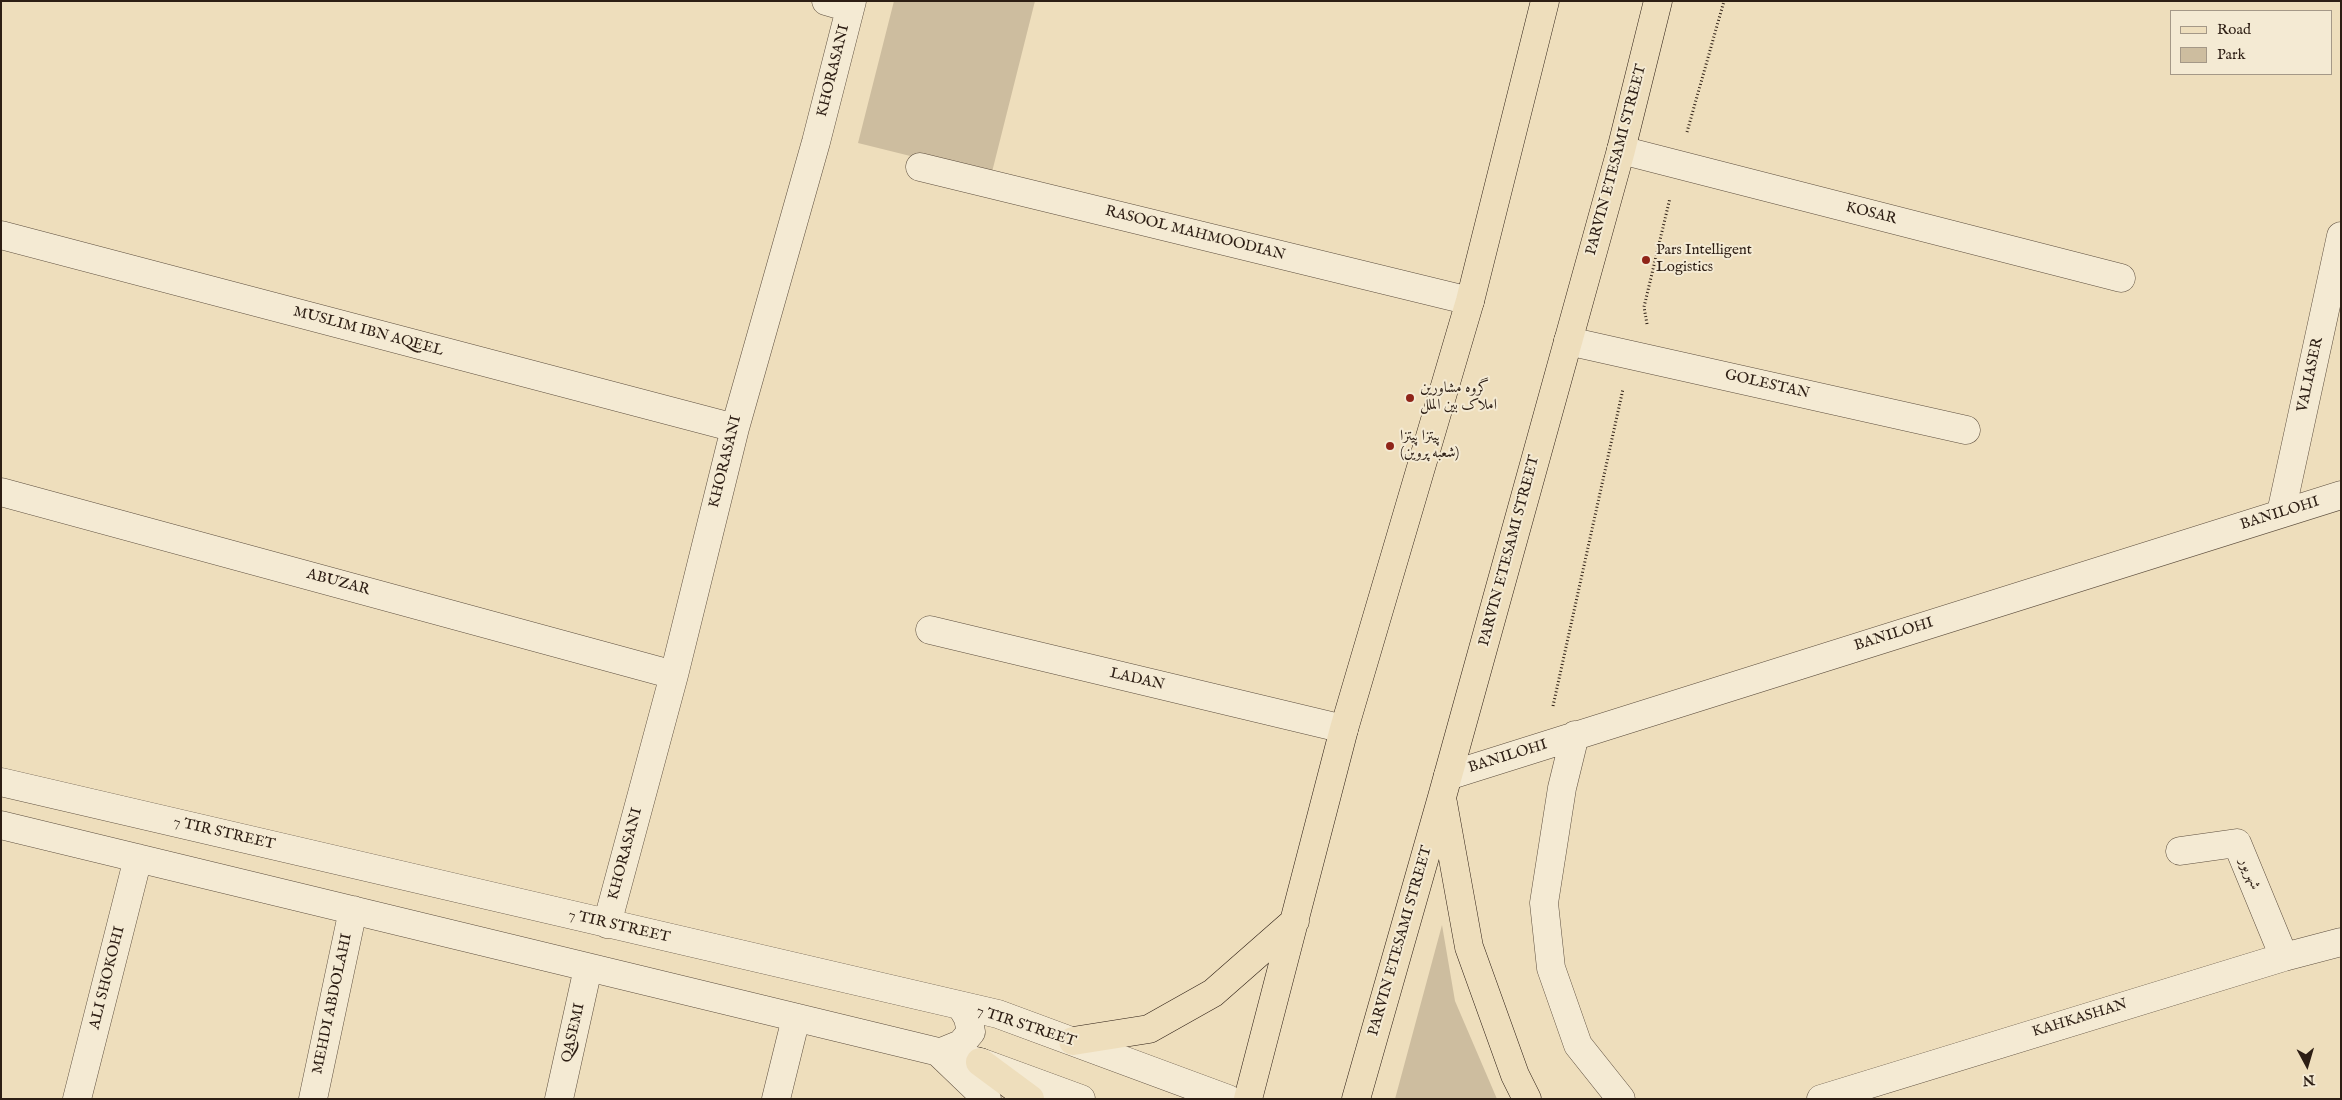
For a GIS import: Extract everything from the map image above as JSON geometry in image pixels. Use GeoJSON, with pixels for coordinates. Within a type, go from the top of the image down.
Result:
{"type":"FeatureCollection","features":[{"type":"Feature","properties":{"kind":"main road"},"geometry":{"type":"LineString","coordinates":[[1248,1099],[1344,729],[1470,301],[1545,1]]}},
{"type":"Feature","properties":{"kind":"main road","name":"PARVIN ETESAMI STREET"},"geometry":{"type":"LineString","coordinates":[[1356,1099],[1445,786],[1621,150],[1658,1]]}},
{"type":"Feature","properties":{"kind":"main road"},"geometry":{"type":"LineString","coordinates":[[1445,786],[1469,948],[1515,1075],[1527,1099]]}},
{"type":"Feature","properties":{"kind":"main road"},"geometry":{"type":"LineString","coordinates":[[1073,1041],[1149,1029],[1213,993],[1295,921]]}},
{"type":"Feature","properties":{"kind":"main road"},"geometry":{"type":"LineString","coordinates":[[980,1062],[1030,1099]]}},
{"type":"Feature","properties":{"kind":"street","name":"KHORASANI"},"geometry":{"type":"LineString","coordinates":[[607,924],[674,675],[734,428],[816,142],[842,3]]}},
{"type":"Feature","properties":{"kind":"street","name":"KOSAR"},"geometry":{"type":"LineString","coordinates":[[1621,150],[2120,278]]}},
{"type":"Feature","properties":{"kind":"street","name":"RASOOL MAHMOODIAN"},"geometry":{"type":"LineString","coordinates":[[920,167],[1470,301]]}},
{"type":"Feature","properties":{"kind":"street","name":"MUSLIM IBN AQEEL"},"geometry":{"type":"LineString","coordinates":[[1,235],[734,428]]}},
{"type":"Feature","properties":{"kind":"street","name":"VALIASER"},"geometry":{"type":"LineString","coordinates":[[2281,513],[2341,236]]}},
{"type":"Feature","properties":{"kind":"street","name":"GOLESTAN"},"geometry":{"type":"LineString","coordinates":[[1568,341],[1966,430]]}},
{"type":"Feature","properties":{"kind":"street","name":"ABUZAR"},"geometry":{"type":"LineString","coordinates":[[1,492],[674,675]]}},
{"type":"Feature","properties":{"kind":"street","name":"BANILOHI"},"geometry":{"type":"LineString","coordinates":[[1445,786],[1575,735],[2341,495]]}},
{"type":"Feature","properties":{"kind":"street","name":"LADAN"},"geometry":{"type":"LineString","coordinates":[[930,630],[1344,729]]}},
{"type":"Feature","properties":{"kind":"street"},"geometry":{"type":"LineString","coordinates":[[1575,735],[1562,788],[1544,903],[1551,968],[1578,1045],[1621,1099]]}},
{"type":"Feature","properties":{"kind":"street","name":"7 TIR STREET"},"geometry":{"type":"LineString","coordinates":[[1,782],[998,1014],[1228,1099]]}},
{"type":"Feature","properties":{"kind":"street"},"geometry":{"type":"LineString","coordinates":[[1,825],[980,1062],[1081,1099]]}},
{"type":"Feature","properties":{"kind":"street","name":"شهریور"},"geometry":{"type":"LineString","coordinates":[[2180,851],[2237,843],[2284,957]]}},
{"type":"Feature","properties":{"kind":"street","name":"ALI SHOKOHI"},"geometry":{"type":"LineString","coordinates":[[77,1099],[138,858]]}},
{"type":"Feature","properties":{"kind":"street","name":"MEHDI ABDOLAHI"},"geometry":{"type":"LineString","coordinates":[[313,1099],[353,910]]}},
{"type":"Feature","properties":{"kind":"street","name":"KAHKASHAN"},"geometry":{"type":"LineString","coordinates":[[1821,1099],[2284,957],[2341,942]]}},
{"type":"Feature","properties":{"kind":"street","name":"QASEMI"},"geometry":{"type":"LineString","coordinates":[[559,1099],[588,968]]}},
{"type":"Feature","properties":{"kind":"street"},"geometry":{"type":"LineString","coordinates":[[939,1053],[961,1044],[971,1032],[968,1018],[961,1006]]}},
{"type":"Feature","properties":{"kind":"street"},"geometry":{"type":"LineString","coordinates":[[776,1099],[796,1018]]}},
{"type":"Feature","properties":{"kind":"street"},"geometry":{"type":"LineString","coordinates":[[939,1053],[986,1099]]}},
{"type":"Feature","properties":{"kind":"green space"},"geometry":{"type":"Polygon","coordinates":[[[894,1],[1035,1],[991,176],[858,143],[894,1]]]}},
{"type":"Feature","properties":{"kind":"green space"},"geometry":{"type":"Polygon","coordinates":[[[1442,925],[1455,1001],[1497,1099],[1395,1099],[1442,925]]]}},
{"type":"Feature","properties":{"kind":"place","name":"Pars Intelligent Logistics"},"geometry":{"type":"Point","coordinates":[1646,260]}},
{"type":"Feature","properties":{"kind":"place","name":"گروه مشاورین املاک بین الملل"},"geometry":{"type":"Point","coordinates":[1410,398]}},
{"type":"Feature","properties":{"kind":"place","name":"پیتزا پیتزا (شعبه پروین)"},"geometry":{"type":"Point","coordinates":[1390,446]}}]}
